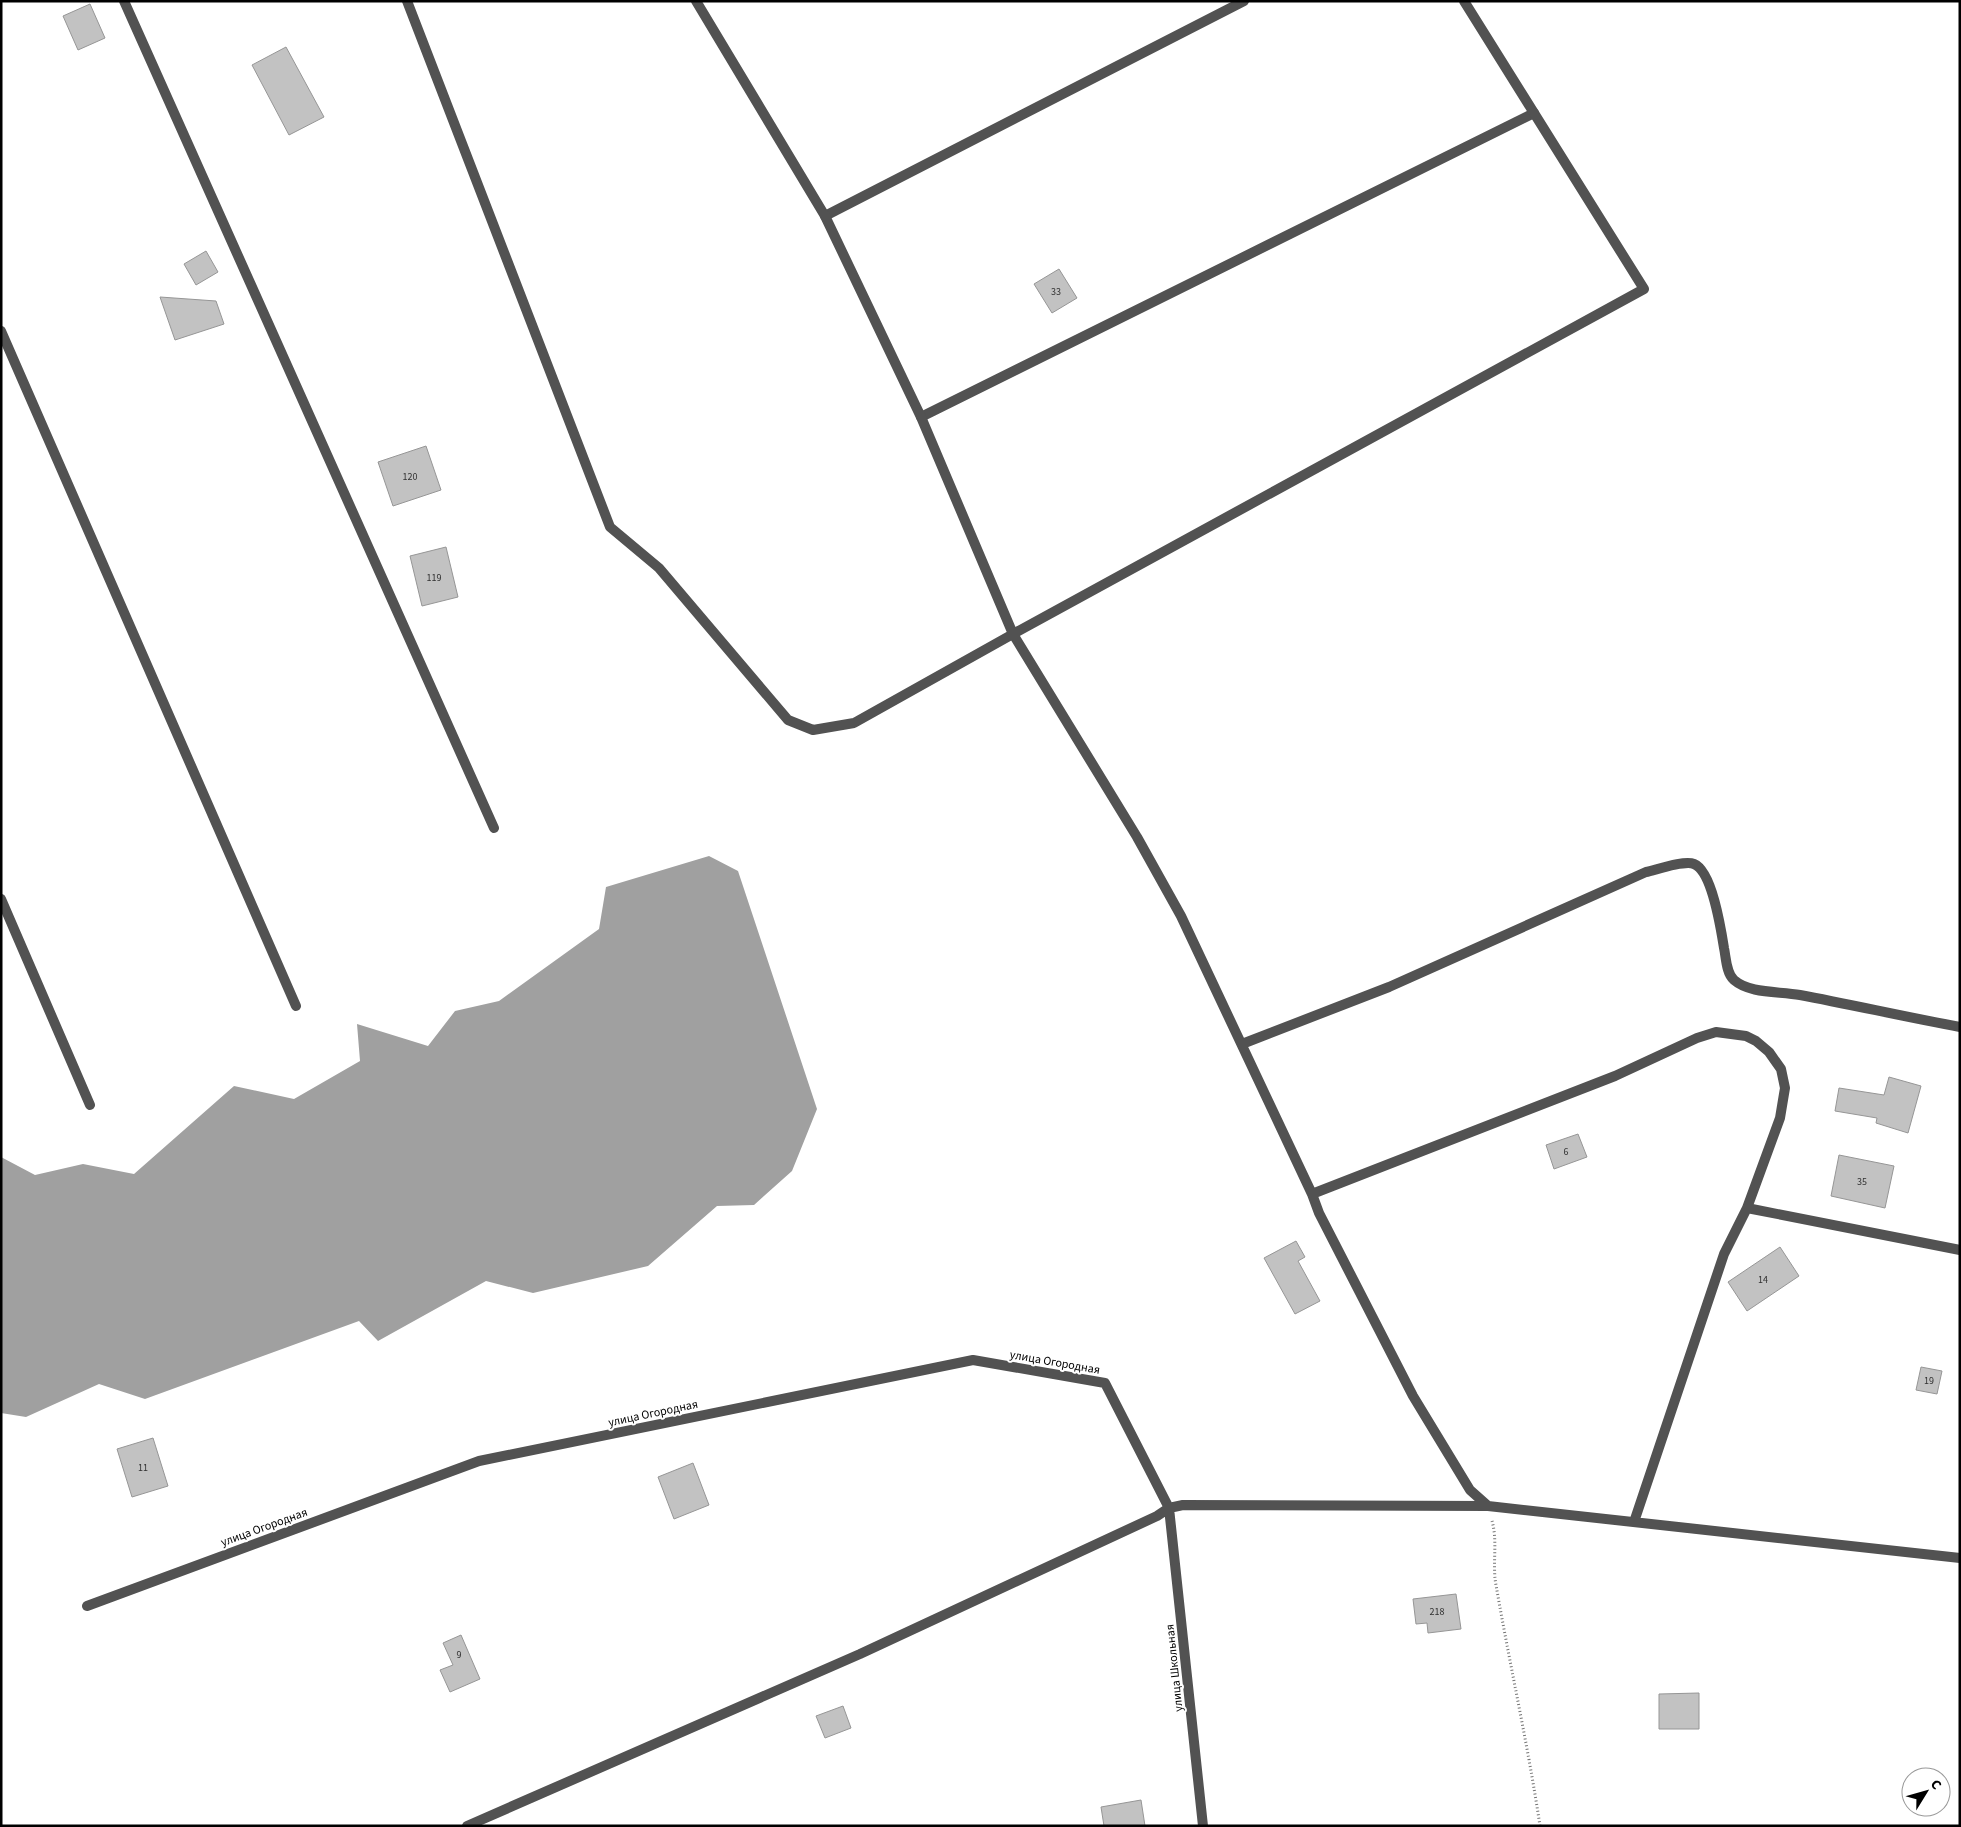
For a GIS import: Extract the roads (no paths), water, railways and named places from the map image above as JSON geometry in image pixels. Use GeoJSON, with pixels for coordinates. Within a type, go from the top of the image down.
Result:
{"type":"FeatureCollection","features":[{"type":"Feature","properties":{"kind":"street"},"geometry":{"type":"LineString","coordinates":[[124,1],[494,828]]}},
{"type":"Feature","properties":{"kind":"street"},"geometry":{"type":"LineString","coordinates":[[407,1],[610,527],[658,568],[788,720],[812,730],[854,723],[1644,289],[1464,1]]}},
{"type":"Feature","properties":{"kind":"street"},"geometry":{"type":"LineString","coordinates":[[696,1],[825,216],[921,417],[1013,634],[1137,837],[1181,916],[1312,1194],[1319,1213],[1413,1396],[1470,1490],[1488,1506]]}},
{"type":"Feature","properties":{"kind":"street"},"geometry":{"type":"LineString","coordinates":[[825,216],[1244,1]]}},
{"type":"Feature","properties":{"kind":"street"},"geometry":{"type":"LineString","coordinates":[[921,417],[1534,112]]}},
{"type":"Feature","properties":{"kind":"street"},"geometry":{"type":"LineString","coordinates":[[1,331],[296,1006]]}},
{"type":"Feature","properties":{"kind":"street"},"geometry":{"type":"LineString","coordinates":[[1242,1044],[1388,987],[1646,872],[1688,863],[1696,864],[1703,873],[1712,892],[1727,966],[1732,978],[1741,984],[1757,990],[1797,995],[1960,1027]]}},
{"type":"Feature","properties":{"kind":"street"},"geometry":{"type":"LineString","coordinates":[[1,899],[6,920],[90,1105]]}},
{"type":"Feature","properties":{"kind":"street"},"geometry":{"type":"LineString","coordinates":[[1312,1194],[1615,1076],[1697,1038],[1716,1032],[1746,1036],[1763,1045],[1781,1069],[1784,1088],[1780,1118],[1747,1208],[1724,1254],[1634,1522]]}},
{"type":"Feature","properties":{"kind":"street"},"geometry":{"type":"LineString","coordinates":[[1747,1208],[1960,1250]]}},
{"type":"Feature","properties":{"kind":"street","name":"улица Огородная"},"geometry":{"type":"LineString","coordinates":[[87,1606],[479,1461],[973,1360],[1104,1383],[1169,1508]]}},
{"type":"Feature","properties":{"kind":"street"},"geometry":{"type":"LineString","coordinates":[[468,1826],[860,1654],[1157,1516],[1169,1508],[1182,1505],[1488,1506],[1960,1558]]}},
{"type":"Feature","properties":{"kind":"street","name":"улица Школьная"},"geometry":{"type":"LineString","coordinates":[[1169,1508],[1203,1826]]}}]}
